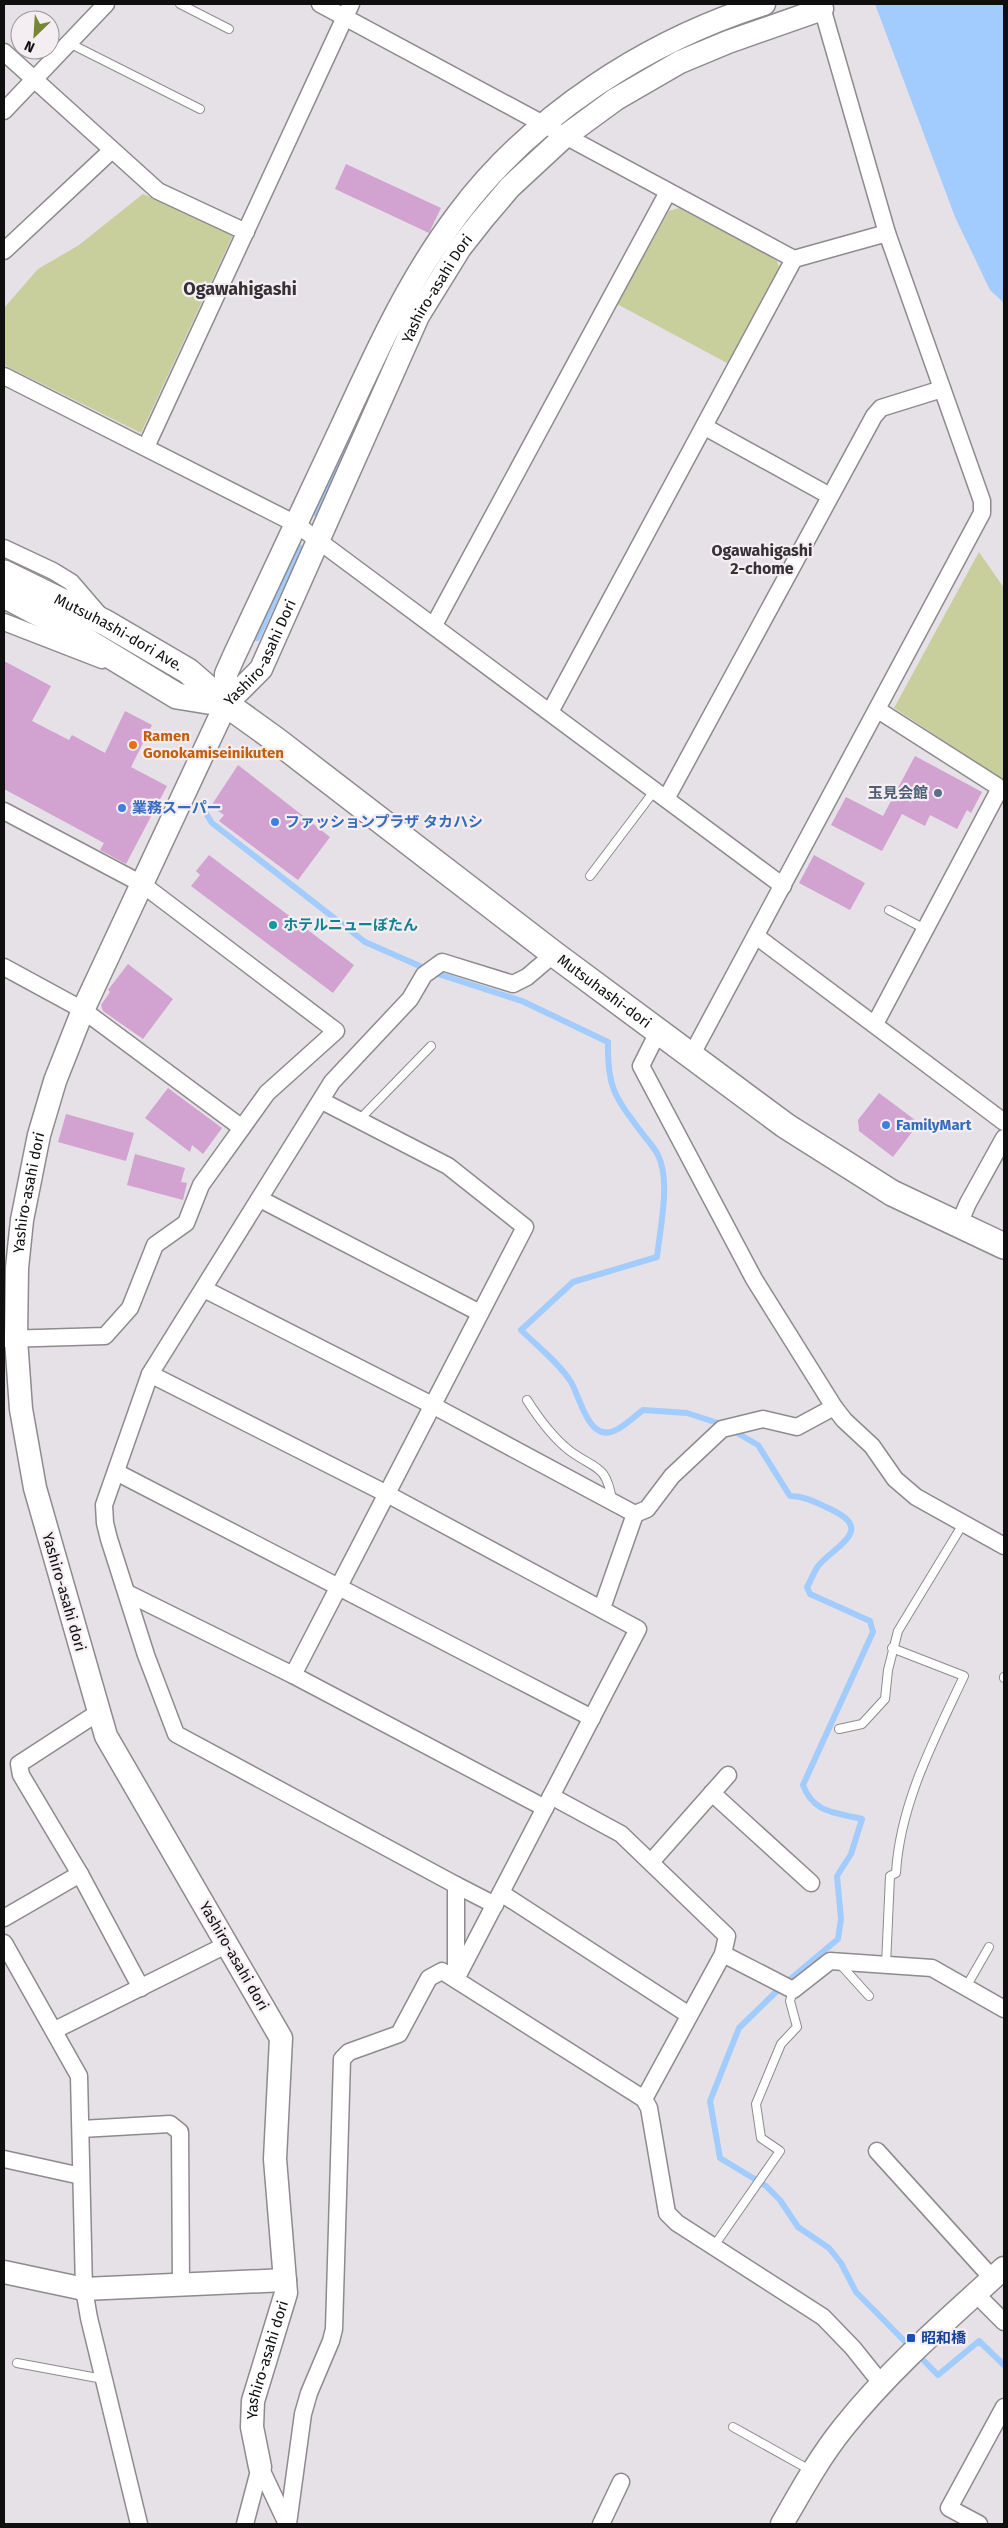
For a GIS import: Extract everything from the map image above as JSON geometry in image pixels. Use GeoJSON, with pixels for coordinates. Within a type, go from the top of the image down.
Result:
{"type":"FeatureCollection","features":[{"type":"Feature","properties":{"kind":"main road","name":"Mutsuhashi-dori Ave."},"geometry":{"type":"LineString","coordinates":[[4,573],[17,594],[177,696],[226,704]]}},
{"type":"Feature","properties":{"kind":"main road","name":"Mutsuhashi-dori Ave."},"geometry":{"type":"LineString","coordinates":[[17,594],[106,623],[188,671],[226,704]]}},
{"type":"Feature","properties":{"kind":"main road","name":"Mutsuhashi-dori"},"geometry":{"type":"LineString","coordinates":[[226,704],[276,740],[658,1032],[830,1156],[892,1193],[958,1226],[1004,1246]]}},
{"type":"Feature","properties":{"kind":"street"},"geometry":{"type":"LineString","coordinates":[[4,111],[106,4]]}},
{"type":"Feature","properties":{"kind":"street"},"geometry":{"type":"LineString","coordinates":[[320,4],[348,10],[555,130],[794,259],[887,233]]}},
{"type":"Feature","properties":{"kind":"street","name":"Yashiro-asahi Dori"},"geometry":{"type":"LineString","coordinates":[[226,704],[261,669],[423,308],[460,248],[555,130],[592,88],[670,41],[725,16],[764,4]]}},
{"type":"Feature","properties":{"kind":"street"},"geometry":{"type":"LineString","coordinates":[[691,1056],[982,514],[982,500],[887,233],[822,6]]}},
{"type":"Feature","properties":{"kind":"street","name":"Yashiro-asahi Dori"},"geometry":{"type":"LineString","coordinates":[[226,704],[226,674],[393,317],[425,261],[474,194],[514,152],[616,99],[680,62],[822,6]]}},
{"type":"Feature","properties":{"kind":"street"},"geometry":{"type":"LineString","coordinates":[[146,447],[348,10]]}},
{"type":"Feature","properties":{"kind":"street"},"geometry":{"type":"LineString","coordinates":[[4,52],[158,191],[246,232]]}},
{"type":"Feature","properties":{"kind":"street"},"geometry":{"type":"LineString","coordinates":[[4,252],[112,150]]}},
{"type":"Feature","properties":{"kind":"street"},"geometry":{"type":"LineString","coordinates":[[434,625],[668,192]]}},
{"type":"Feature","properties":{"kind":"street"},"geometry":{"type":"LineString","coordinates":[[550,712],[794,259]]}},
{"type":"Feature","properties":{"kind":"street"},"geometry":{"type":"LineString","coordinates":[[4,376],[296,524],[783,886]]}},
{"type":"Feature","properties":{"kind":"street"},"geometry":{"type":"LineString","coordinates":[[660,795],[874,416],[881,408],[942,389]]}},
{"type":"Feature","properties":{"kind":"street"},"geometry":{"type":"LineString","coordinates":[[705,427],[830,496]]}},
{"type":"Feature","properties":{"kind":"street"},"geometry":{"type":"LineString","coordinates":[[4,548],[53,571],[71,582],[106,623]]}},
{"type":"Feature","properties":{"kind":"street"},"geometry":{"type":"LineString","coordinates":[[4,622],[25,632],[136,671]]}},
{"type":"Feature","properties":{"kind":"street","name":"Yashiro-asahi dori"},"geometry":{"type":"LineString","coordinates":[[226,704],[83,1010],[55,1081],[30,1174],[17,1268],[10,1339],[35,1488],[106,1736],[281,2038],[275,2159],[286,2293],[253,2401],[252,2427],[260,2467]]}},
{"type":"Feature","properties":{"kind":"street"},"geometry":{"type":"LineString","coordinates":[[875,1024],[998,792],[997,786],[878,710]]}},
{"type":"Feature","properties":{"kind":"street"},"geometry":{"type":"LineString","coordinates":[[4,811],[142,884],[336,1031],[267,1092],[201,1185],[186,1222],[156,1245],[130,1308],[105,1336],[10,1339]]}},
{"type":"Feature","properties":{"kind":"street"},"geometry":{"type":"LineString","coordinates":[[756,936],[1004,1122]]}},
{"type":"Feature","properties":{"kind":"street"},"geometry":{"type":"LineString","coordinates":[[554,954],[527,977],[513,984],[442,962],[429,971],[410,999],[332,1082],[322,1101],[150,1374],[104,1505],[105,1523],[146,1655],[176,1734],[456,1885],[498,1899],[688,2015]]}},
{"type":"Feature","properties":{"kind":"street"},"geometry":{"type":"LineString","coordinates":[[4,967],[83,1010],[242,1128]]}},
{"type":"Feature","properties":{"kind":"street"},"geometry":{"type":"LineString","coordinates":[[658,1032],[640,1066],[754,1279],[834,1407],[844,1420],[872,1446],[895,1479],[916,1497],[1004,1546]]}},
{"type":"Feature","properties":{"kind":"street"},"geometry":{"type":"LineString","coordinates":[[293,1675],[525,1226],[448,1166],[322,1101]]}},
{"type":"Feature","properties":{"kind":"street"},"geometry":{"type":"LineString","coordinates":[[958,1226],[968,1203],[1004,1138]]}},
{"type":"Feature","properties":{"kind":"street"},"geometry":{"type":"LineString","coordinates":[[260,1199],[480,1313]]}},
{"type":"Feature","properties":{"kind":"street"},"geometry":{"type":"LineString","coordinates":[[204,1288],[432,1404],[635,1514]]}},
{"type":"Feature","properties":{"kind":"street"},"geometry":{"type":"LineString","coordinates":[[150,1374],[387,1494],[638,1629],[456,1979]]}},
{"type":"Feature","properties":{"kind":"street"},"geometry":{"type":"LineString","coordinates":[[602,1608],[635,1514],[646,1509],[672,1476],[722,1429],[763,1419],[797,1427],[834,1407]]}},
{"type":"Feature","properties":{"kind":"street"},"geometry":{"type":"LineString","coordinates":[[116,1472],[592,1718]]}},
{"type":"Feature","properties":{"kind":"street"},"geometry":{"type":"LineString","coordinates":[[127,1593],[548,1802],[621,1834],[727,1936],[722,1954],[644,2099]]}},
{"type":"Feature","properties":{"kind":"street"},"geometry":{"type":"LineString","coordinates":[[99,1712],[20,1764],[21,1775],[80,1874],[141,1988]]}},
{"type":"Feature","properties":{"kind":"street"},"geometry":{"type":"LineString","coordinates":[[651,1862],[728,1776]]}},
{"type":"Feature","properties":{"kind":"street"},"geometry":{"type":"LineString","coordinates":[[712,1793],[811,1883]]}},
{"type":"Feature","properties":{"kind":"street"},"geometry":{"type":"LineString","coordinates":[[4,1918],[80,1874]]}},
{"type":"Feature","properties":{"kind":"street"},"geometry":{"type":"LineString","coordinates":[[456,1885],[456,1979]]}},
{"type":"Feature","properties":{"kind":"street"},"geometry":{"type":"LineString","coordinates":[[4,1943],[80,2076],[84,2289],[103,2379],[139,2524]]}},
{"type":"Feature","properties":{"kind":"street"},"geometry":{"type":"LineString","coordinates":[[55,2030],[228,1944]]}},
{"type":"Feature","properties":{"kind":"street"},"geometry":{"type":"LineString","coordinates":[[722,1954],[791,1989],[830,1961],[932,1968],[1004,2009]]}},
{"type":"Feature","properties":{"kind":"street"},"geometry":{"type":"LineString","coordinates":[[288,2524],[303,2414],[309,2393],[332,2341],[334,2328],[342,2059],[349,2052],[399,2034],[429,1978],[442,1971],[644,2099],[649,2108],[667,2213],[677,2223],[823,2317],[853,2348],[886,2377]]}},
{"type":"Feature","properties":{"kind":"street"},"geometry":{"type":"LineString","coordinates":[[81,2129],[170,2124],[180,2132],[181,2285]]}},
{"type":"Feature","properties":{"kind":"street"},"geometry":{"type":"LineString","coordinates":[[782,2524],[812,2471],[842,2429],[886,2377],[998,2273],[876,2151]]}},
{"type":"Feature","properties":{"kind":"street"},"geometry":{"type":"LineString","coordinates":[[4,2159],[81,2176]]}},
{"type":"Feature","properties":{"kind":"street"},"geometry":{"type":"LineString","coordinates":[[4,2272],[84,2289],[285,2280]]}},
{"type":"Feature","properties":{"kind":"street"},"geometry":{"type":"LineString","coordinates":[[976,2294],[1004,2322]]}},
{"type":"Feature","properties":{"kind":"street"},"geometry":{"type":"LineString","coordinates":[[979,2524],[949,2508],[1004,2407]]}},
{"type":"Feature","properties":{"kind":"street"},"geometry":{"type":"LineString","coordinates":[[260,2467],[288,2524]]}},
{"type":"Feature","properties":{"kind":"street"},"geometry":{"type":"LineString","coordinates":[[245,2524],[260,2467]]}},
{"type":"Feature","properties":{"kind":"street"},"geometry":{"type":"LineString","coordinates":[[601,2524],[621,2482]]}},
{"type":"Feature","properties":{"kind":"lane"},"geometry":{"type":"LineString","coordinates":[[180,4],[229,30]]}},
{"type":"Feature","properties":{"kind":"lane"},"geometry":{"type":"LineString","coordinates":[[69,42],[200,109]]}},
{"type":"Feature","properties":{"kind":"lane"},"geometry":{"type":"LineString","coordinates":[[590,876],[660,795]]}},
{"type":"Feature","properties":{"kind":"lane"},"geometry":{"type":"LineString","coordinates":[[889,910],[925,929]]}},
{"type":"Feature","properties":{"kind":"lane"},"geometry":{"type":"LineString","coordinates":[[359,1120],[430,1046]]}},
{"type":"Feature","properties":{"kind":"lane"},"geometry":{"type":"LineString","coordinates":[[527,1400],[543,1425],[569,1450],[602,1470],[609,1480],[612,1500]]}},
{"type":"Feature","properties":{"kind":"lane"},"geometry":{"type":"LineString","coordinates":[[839,1729],[862,1724],[885,1699],[892,1648],[905,1615],[963,1524]]}},
{"type":"Feature","properties":{"kind":"lane"},"geometry":{"type":"LineString","coordinates":[[886,1965],[890,1876],[896,1873],[898,1843],[921,1768],[964,1676],[892,1648]]}},
{"type":"Feature","properties":{"kind":"lane"},"geometry":{"type":"LineString","coordinates":[[966,1987],[989,1947]]}},
{"type":"Feature","properties":{"kind":"lane"},"geometry":{"type":"LineString","coordinates":[[838,1962],[869,1996]]}},
{"type":"Feature","properties":{"kind":"lane"},"geometry":{"type":"LineString","coordinates":[[714,2246],[780,2151],[761,2138],[756,2104],[781,2044],[797,2027],[790,2001],[791,1989]]}},
{"type":"Feature","properties":{"kind":"lane"},"geometry":{"type":"LineString","coordinates":[[17,2362],[103,2379]]}},
{"type":"Feature","properties":{"kind":"lane"},"geometry":{"type":"LineString","coordinates":[[733,2427],[812,2471]]}},
{"type":"Feature","properties":{"kind":"green space"},"geometry":{"type":"Polygon","coordinates":[[[143,194],[233,235],[141,433],[4,365],[4,308],[38,269],[79,245],[143,194]]]}},
{"type":"Feature","properties":{"kind":"green space"},"geometry":{"type":"Polygon","coordinates":[[[679,208],[776,259],[780,269],[729,364],[617,304],[669,211],[679,208]]]}},
{"type":"Feature","properties":{"kind":"green space"},"geometry":{"type":"Polygon","coordinates":[[[979,552],[1004,588],[1004,780],[894,708],[979,552]]]}},
{"type":"Feature","properties":{"kind":"water"},"geometry":{"type":"Polygon","coordinates":[[[875,4],[1004,4],[1004,303],[990,290],[955,217],[875,4]]]}},
{"type":"Feature","properties":{"kind":"building"},"geometry":{"type":"Polygon","coordinates":[[[346,164],[441,208],[429,233],[335,189],[346,164]]]}},
{"type":"Feature","properties":{"kind":"building"},"geometry":{"type":"Polygon","coordinates":[[[4,661],[51,686],[32,721],[69,740],[72,735],[105,753],[125,711],[152,725],[131,767],[167,786],[126,864],[100,850],[104,843],[4,789],[4,661]]]}},
{"type":"Feature","properties":{"kind":"building"},"geometry":{"type":"Polygon","coordinates":[[[915,756],[982,792],[971,813],[967,810],[957,829],[930,815],[925,826],[902,814],[882,851],[831,825],[846,797],[883,816],[915,756]]]}},
{"type":"Feature","properties":{"kind":"building"},"geometry":{"type":"Polygon","coordinates":[[[238,765],[330,837],[298,880],[219,821],[224,815],[211,806],[238,765]]]}},
{"type":"Feature","properties":{"kind":"building","name":"ホテルニューぼたん"},"geometry":{"type":"Polygon","coordinates":[[[209,855],[354,965],[333,993],[191,886],[200,875],[196,871],[209,855]]]}},
{"type":"Feature","properties":{"kind":"building"},"geometry":{"type":"Polygon","coordinates":[[[814,855],[865,883],[850,910],[799,883],[814,855]]]}},
{"type":"Feature","properties":{"kind":"building"},"geometry":{"type":"Polygon","coordinates":[[[128,964],[173,999],[143,1039],[103,1011],[101,1005],[110,992],[108,990],[128,964]]]}},
{"type":"Feature","properties":{"kind":"building"},"geometry":{"type":"Polygon","coordinates":[[[168,1088],[222,1128],[203,1154],[192,1145],[190,1152],[145,1118],[168,1088]]]}},
{"type":"Feature","properties":{"kind":"building"},"geometry":{"type":"Polygon","coordinates":[[[879,1093],[919,1123],[893,1157],[859,1131],[858,1120],[879,1093]]]}},
{"type":"Feature","properties":{"kind":"building"},"geometry":{"type":"Polygon","coordinates":[[[66,1114],[134,1133],[126,1161],[58,1142],[66,1114]]]}},
{"type":"Feature","properties":{"kind":"building"},"geometry":{"type":"Polygon","coordinates":[[[135,1154],[185,1168],[181,1182],[187,1183],[183,1200],[127,1185],[135,1154]]]}},
{"type":"Feature","properties":{"kind":"waterway"},"geometry":{"type":"LineString","coordinates":[[315,513],[368,401]]}},
{"type":"Feature","properties":{"kind":"waterway"},"geometry":{"type":"LineString","coordinates":[[257,638],[299,547]]}},
{"type":"Feature","properties":{"kind":"waterway"},"geometry":{"type":"LineString","coordinates":[[205,812],[212,823],[365,942],[438,974],[522,1001],[608,1042],[609,1071],[614,1091],[625,1110],[658,1155],[662,1166],[664,1205],[657,1257],[573,1282],[521,1330],[566,1375],[575,1390],[587,1418],[600,1431],[608,1433],[618,1429],[643,1410],[687,1413],[724,1425]]}},
{"type":"Feature","properties":{"kind":"waterway"},"geometry":{"type":"LineString","coordinates":[[732,1430],[758,1445],[790,1496],[820,1504],[844,1517],[850,1524],[851,1531],[848,1538],[818,1566],[807,1587],[810,1594],[870,1621],[873,1632],[803,1785],[813,1802],[819,1807],[834,1813],[862,1819],[851,1854],[837,1876],[841,1919],[838,1939],[782,1986],[739,2028],[710,2101],[720,2158],[766,2186],[780,2200],[798,2227],[829,2248],[841,2263],[856,2292],[938,2375],[979,2341],[1004,2365]]}},
{"type":"Feature","properties":{"kind":"place","name":"Ramen Gonokamiseinikuten"},"geometry":{"type":"Point","coordinates":[133,745]}},
{"type":"Feature","properties":{"kind":"place","name":"玉見会館"},"geometry":{"type":"Point","coordinates":[938,793]}},
{"type":"Feature","properties":{"kind":"place","name":"業務スーパー"},"geometry":{"type":"Point","coordinates":[122,808]}},
{"type":"Feature","properties":{"kind":"place","name":"ファッションプラザ タカハシ"},"geometry":{"type":"Point","coordinates":[275,822]}},
{"type":"Feature","properties":{"kind":"place","name":"ホテルニューぼたん"},"geometry":{"type":"Point","coordinates":[273,925]}},
{"type":"Feature","properties":{"kind":"place","name":"FamilyMart"},"geometry":{"type":"Point","coordinates":[886,1125]}},
{"type":"Feature","properties":{"kind":"place","name":"昭和橋"},"geometry":{"type":"Point","coordinates":[911,2338]}},
{"type":"Feature","properties":{"kind":"district","name":"Ogawahigashi"},"geometry":{"type":"Point","coordinates":[240,289]}},
{"type":"Feature","properties":{"kind":"district","name":"Ogawahigashi 2-chome"},"geometry":{"type":"Point","coordinates":[762,559]}}]}
